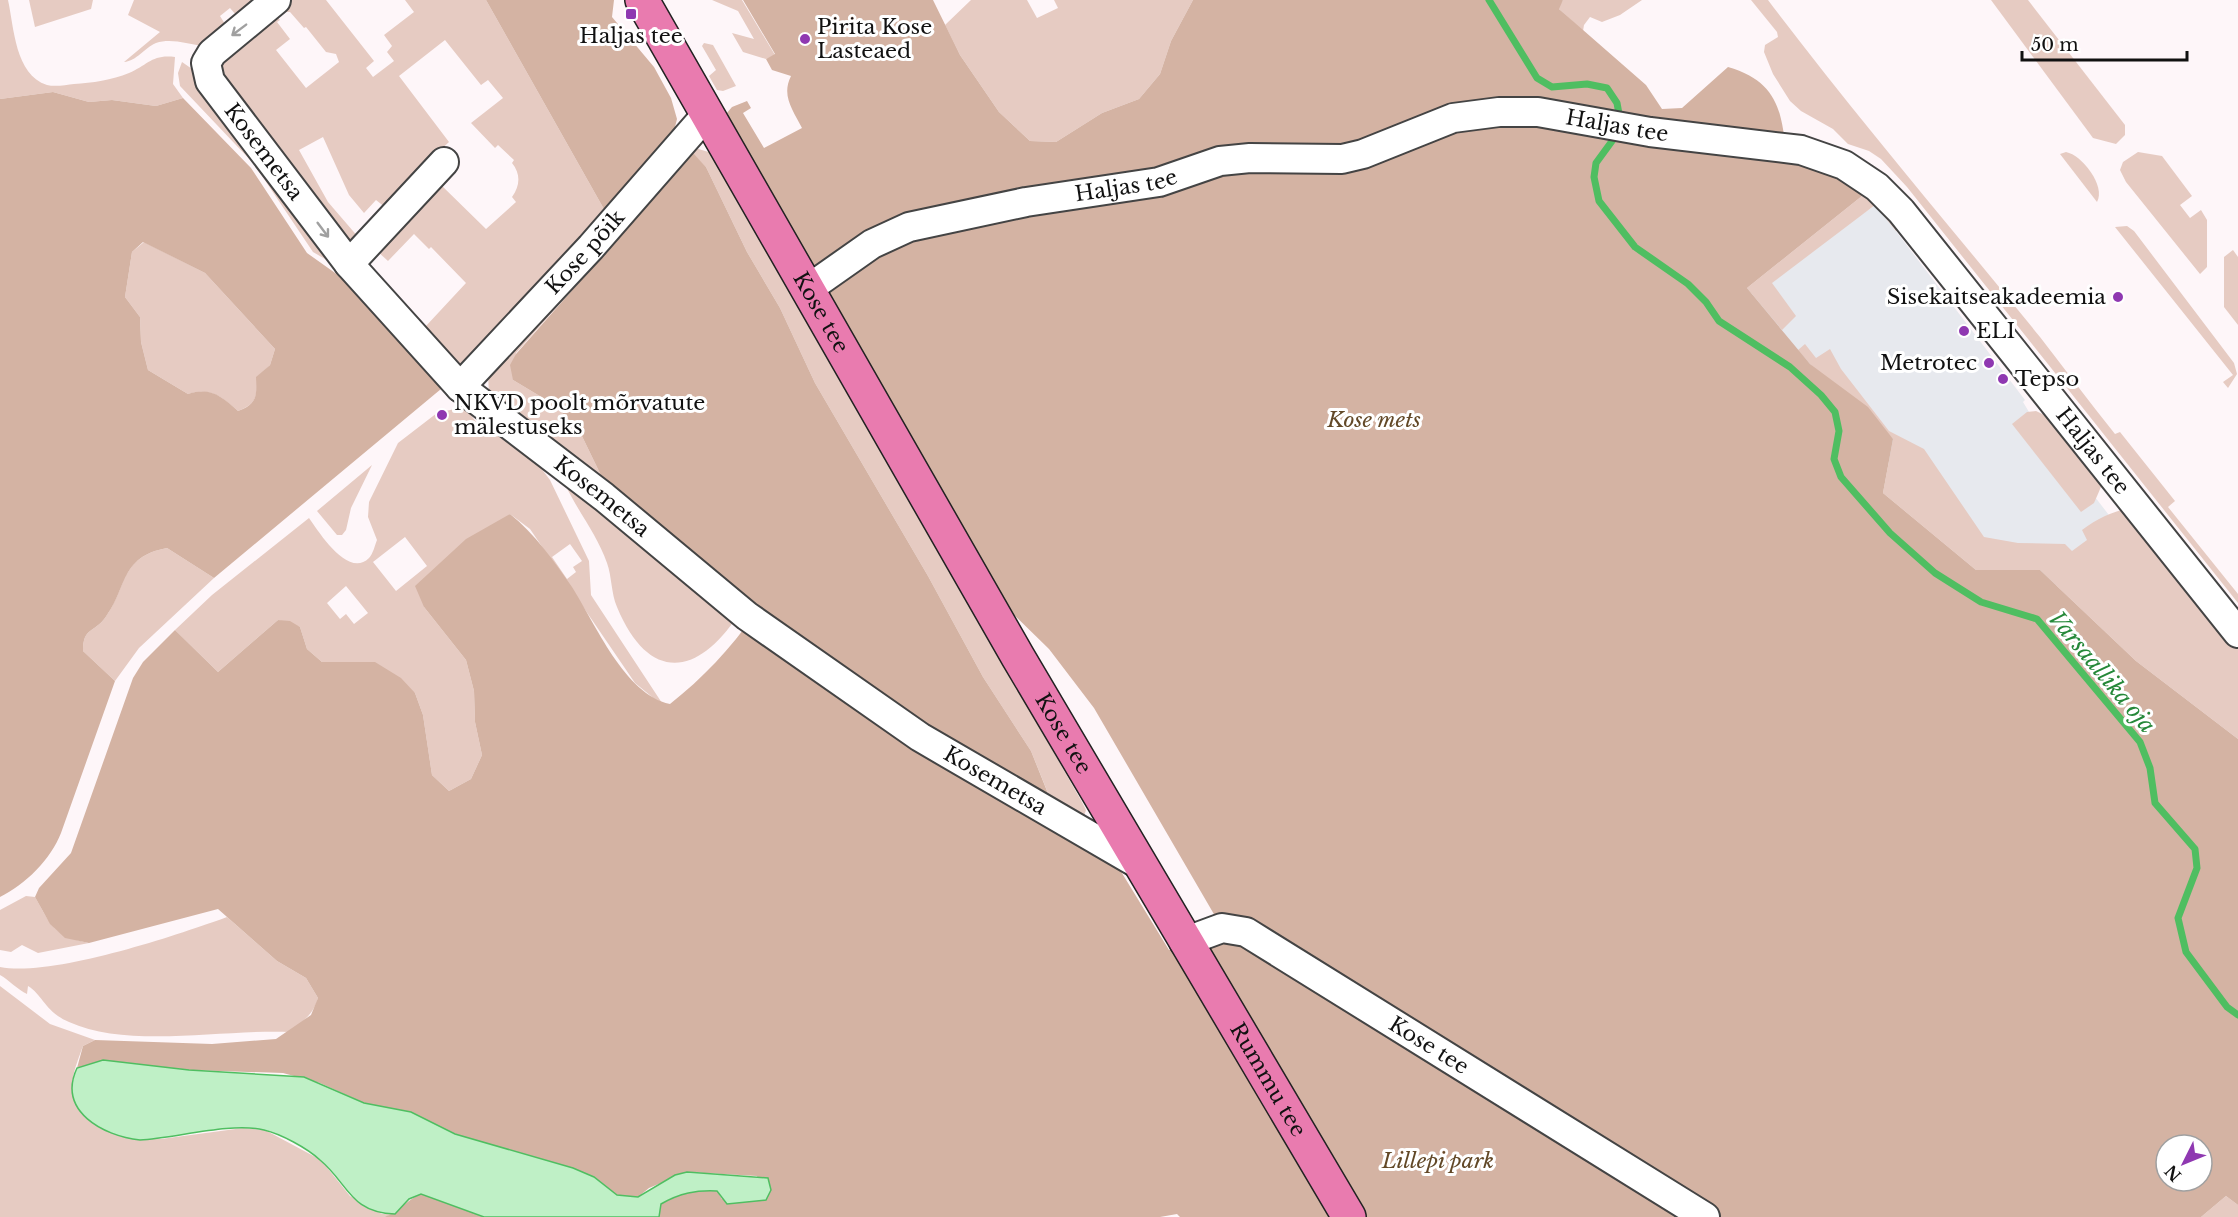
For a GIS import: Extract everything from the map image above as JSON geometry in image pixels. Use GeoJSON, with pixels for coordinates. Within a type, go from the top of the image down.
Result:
{"type":"FeatureCollection","features":[{"type":"Feature","properties":{"kind":"main road","name":"Kose tee"},"geometry":{"type":"LineString","coordinates":[[642,0],[1184,942]]}},
{"type":"Feature","properties":{"kind":"main road","name":"Rummu tee"},"geometry":{"type":"LineString","coordinates":[[1184,942],[1349,1217]]}},
{"type":"Feature","properties":{"kind":"street","name":"Kosemetsa"},"geometry":{"type":"LineString","coordinates":[[276,0],[212,53],[206,63],[207,72],[217,90],[349,264],[460,387],[604,498],[747,616],[920,737],[1140,865]]}},
{"type":"Feature","properties":{"kind":"street","name":"Haljas tee"},"geometry":{"type":"LineString","coordinates":[[808,289],[872,244],[909,227],[1026,202],[1159,182],[1220,161],[1251,158],[1342,159],[1373,150],[1452,118],[1476,114],[1538,112],[1650,132],[1801,150],[1844,165],[1877,188],[1901,212],[2238,633]]}},
{"type":"Feature","properties":{"kind":"street","name":"Kose põik"},"geometry":{"type":"LineString","coordinates":[[460,387],[591,247],[708,113]]}},
{"type":"Feature","properties":{"kind":"street"},"geometry":{"type":"LineString","coordinates":[[349,264],[444,162]]}},
{"type":"Feature","properties":{"kind":"street","name":"Kose tee"},"geometry":{"type":"LineString","coordinates":[[1184,942],[1222,928],[1245,932],[1705,1217]]}},
{"type":"Feature","properties":{"kind":"shaded area"},"geometry":{"type":"Polygon","coordinates":[[[0,0],[8,0],[22,61],[36,80],[53,86],[95,82],[116,78],[155,59],[167,56],[175,57],[173,84],[183,98],[156,106],[112,100],[89,102],[53,92],[0,99],[0,0]]]}},
{"type":"Feature","properties":{"kind":"shaded area"},"geometry":{"type":"Polygon","coordinates":[[[29,0],[93,0],[91,9],[35,27],[29,0]]]}},
{"type":"Feature","properties":{"kind":"shaded area"},"geometry":{"type":"Polygon","coordinates":[[[134,0],[263,0],[236,15],[230,8],[220,16],[225,24],[202,46],[173,41],[156,43],[133,59],[124,62],[160,32],[128,15],[134,0]]]}},
{"type":"Feature","properties":{"kind":"shaded area"},"geometry":{"type":"Polygon","coordinates":[[[290,0],[326,0],[374,61],[366,68],[373,77],[394,61],[387,52],[392,46],[384,35],[414,12],[405,0],[486,0],[609,218],[459,369],[425,332],[426,326],[466,283],[431,247],[429,249],[414,234],[388,261],[377,251],[439,183],[486,229],[516,202],[512,197],[517,189],[518,180],[517,171],[512,163],[514,160],[498,145],[495,148],[471,123],[503,98],[488,80],[481,85],[445,40],[399,76],[449,142],[421,168],[353,250],[213,66],[276,15],[280,20],[277,22],[290,39],[276,50],[306,88],[339,62],[336,54],[326,52],[306,27],[304,28],[290,12],[286,12],[286,5],[290,0]],[[323,137],[299,150],[328,202],[359,238],[386,208],[376,200],[364,213],[349,195],[323,137]]]}},
{"type":"Feature","properties":{"kind":"shaded area"},"geometry":{"type":"Polygon","coordinates":[[[712,0],[742,0],[775,55],[766,59],[743,52],[732,33],[754,39],[738,11],[712,0]]]}},
{"type":"Feature","properties":{"kind":"shaded area"},"geometry":{"type":"Polygon","coordinates":[[[971,0],[1027,0],[1037,18],[1058,8],[1054,0],[1193,0],[1171,41],[1160,74],[1139,99],[1102,113],[1056,142],[1030,141],[999,112],[960,55],[945,25],[971,0]]]}},
{"type":"Feature","properties":{"kind":"shaded area"},"geometry":{"type":"Polygon","coordinates":[[[1563,0],[1642,0],[1620,15],[1602,22],[1590,17],[1583,31],[1558,8],[1563,0]]]}},
{"type":"Feature","properties":{"kind":"shaded area"},"geometry":{"type":"Polygon","coordinates":[[[1751,0],[1768,0],[1868,128],[2040,337],[2115,434],[2120,432],[2175,501],[2168,507],[2238,594],[2238,603],[1907,187],[1881,159],[1869,151],[1848,144],[1833,129],[1801,111],[1790,101],[1773,74],[1764,52],[1765,45],[1778,37],[1777,32],[1751,0]]]}},
{"type":"Feature","properties":{"kind":"shaded area"},"geometry":{"type":"Polygon","coordinates":[[[1991,0],[2028,0],[2125,125],[2125,135],[2116,144],[2093,138],[1991,0]]]}},
{"type":"Feature","properties":{"kind":"shaded area"},"geometry":{"type":"Polygon","coordinates":[[[704,43],[713,45],[736,86],[723,91],[717,90],[709,76],[716,70],[702,46],[704,43]]]}},
{"type":"Feature","properties":{"kind":"shaded area"},"geometry":{"type":"Polygon","coordinates":[[[182,62],[195,71],[337,266],[313,252],[254,164],[180,86],[178,73],[182,62]]]}},
{"type":"Feature","properties":{"kind":"shaded area"},"geometry":{"type":"Polygon","coordinates":[[[695,148],[712,153],[1082,802],[1086,810],[1084,816],[1054,808],[1031,751],[983,677],[928,576],[815,383],[780,308],[747,252],[706,167],[693,154],[516,353],[513,380],[553,404],[579,430],[610,494],[489,394],[488,374],[695,148]]]}},
{"type":"Feature","properties":{"kind":"shaded area"},"geometry":{"type":"Polygon","coordinates":[[[2066,152],[2079,159],[2091,172],[2098,188],[2097,202],[2060,154],[2066,152]]]}},
{"type":"Feature","properties":{"kind":"shaded area"},"geometry":{"type":"Polygon","coordinates":[[[2138,152],[2162,156],[2192,196],[2180,205],[2190,218],[2201,210],[2207,220],[2207,267],[2200,274],[2126,182],[2120,170],[2123,162],[2138,152]]]}},
{"type":"Feature","properties":{"kind":"shaded area"},"geometry":{"type":"Polygon","coordinates":[[[1867,192],[1897,226],[1896,231],[1875,205],[1772,283],[1796,316],[1782,330],[1747,288],[1867,192]]]}},
{"type":"Feature","properties":{"kind":"shaded area"},"geometry":{"type":"Polygon","coordinates":[[[1876,205],[2025,400],[2023,402],[2029,412],[2119,528],[2196,612],[1976,570],[1747,288],[1876,205]]]}},
{"type":"Feature","properties":{"kind":"shaded area"},"geometry":{"type":"Polygon","coordinates":[[[2127,226],[2134,231],[2234,363],[2237,374],[2228,388],[2223,382],[2233,375],[2115,227],[2127,226]]]}},
{"type":"Feature","properties":{"kind":"shaded area"},"geometry":{"type":"Polygon","coordinates":[[[144,242],[205,273],[275,349],[270,365],[257,377],[255,398],[249,405],[238,411],[216,395],[203,392],[188,394],[148,370],[141,342],[140,317],[125,297],[132,252],[144,242]]]}},
{"type":"Feature","properties":{"kind":"shaded area"},"geometry":{"type":"Polygon","coordinates":[[[2233,250],[2238,257],[2238,325],[2224,307],[2224,257],[2233,250]]]}},
{"type":"Feature","properties":{"kind":"shaded area"},"geometry":{"type":"Polygon","coordinates":[[[1805,344],[1816,358],[1830,349],[1841,369],[1889,431],[1924,449],[1984,537],[2018,543],[2065,544],[2072,551],[2087,540],[2082,530],[2105,516],[2131,508],[2238,645],[2238,739],[2136,661],[2040,570],[1976,570],[1883,493],[1893,439],[1810,364],[1798,350],[1805,344]]]}},
{"type":"Feature","properties":{"kind":"shaded area"},"geometry":{"type":"Polygon","coordinates":[[[459,408],[467,410],[480,427],[502,431],[525,447],[550,480],[589,561],[591,595],[662,703],[635,683],[530,529],[510,514],[424,607],[466,660],[474,691],[475,722],[482,755],[471,779],[449,791],[432,775],[423,715],[415,693],[342,663],[322,662],[307,649],[300,627],[278,620],[218,672],[175,630],[212,595],[309,518],[327,542],[343,558],[352,563],[361,563],[369,558],[377,540],[368,517],[369,502],[398,443],[437,413],[459,408]],[[405,537],[373,562],[396,591],[427,566],[405,537]],[[570,544],[552,557],[567,579],[576,572],[573,567],[582,561],[570,544]],[[346,586],[327,603],[340,619],[346,614],[354,624],[368,613],[346,586]]]}},
{"type":"Feature","properties":{"kind":"shaded area"},"geometry":{"type":"Polygon","coordinates":[[[2036,411],[2055,420],[2104,480],[2094,503],[2081,512],[2012,424],[2027,412],[2036,411]]]}},
{"type":"Feature","properties":{"kind":"shaded area"},"geometry":{"type":"Polygon","coordinates":[[[372,465],[351,508],[346,530],[342,535],[337,535],[317,511],[372,465]]]}},
{"type":"Feature","properties":{"kind":"shaded area"},"geometry":{"type":"Polygon","coordinates":[[[564,482],[738,615],[722,636],[706,651],[690,660],[674,663],[658,659],[643,649],[629,631],[617,607],[609,568],[603,552],[564,482]]]}},
{"type":"Feature","properties":{"kind":"shaded area"},"geometry":{"type":"Polygon","coordinates":[[[167,548],[214,578],[139,648],[115,681],[83,651],[83,643],[87,634],[105,618],[132,566],[151,552],[167,548]]]}},
{"type":"Feature","properties":{"kind":"shaded area"},"geometry":{"type":"Polygon","coordinates":[[[26,896],[35,897],[50,923],[61,933],[89,943],[38,953],[22,945],[11,952],[0,950],[0,910],[26,896]]]}},
{"type":"Feature","properties":{"kind":"shaded area"},"geometry":{"type":"Polygon","coordinates":[[[227,917],[277,961],[306,978],[318,998],[311,1013],[290,1032],[147,1036],[119,1035],[93,1030],[61,1018],[49,1009],[28,986],[27,994],[0,975],[0,967],[23,969],[81,961],[146,944],[227,917]]]}},
{"type":"Feature","properties":{"kind":"shaded area"},"geometry":{"type":"Polygon","coordinates":[[[0,986],[50,1024],[95,1040],[83,1046],[74,1071],[73,1094],[80,1111],[161,1139],[243,1128],[265,1130],[321,1160],[350,1196],[382,1214],[395,1214],[384,1217],[0,1217],[0,986]]]}},
{"type":"Feature","properties":{"kind":"shaded area"},"geometry":{"type":"Polygon","coordinates":[[[103,1060],[189,1070],[304,1077],[364,1103],[411,1112],[455,1134],[573,1168],[594,1177],[617,1195],[638,1197],[675,1175],[687,1172],[768,1178],[771,1190],[766,1200],[727,1204],[717,1191],[688,1193],[661,1204],[659,1217],[484,1217],[421,1194],[409,1199],[395,1214],[380,1212],[359,1203],[315,1155],[271,1132],[236,1128],[140,1140],[126,1138],[99,1127],[78,1109],[73,1097],[72,1083],[77,1068],[103,1060]]]}},
{"type":"Feature","properties":{"kind":"shaded area"},"geometry":{"type":"Polygon","coordinates":[[[2226,1196],[2238,1205],[2238,1217],[2201,1217],[2226,1196]]]}},
{"type":"Feature","properties":{"kind":"green space"},"geometry":{"type":"Polygon","coordinates":[[[486,0],[614,0],[612,17],[654,67],[671,98],[677,119],[672,139],[609,218],[486,0]]]}},
{"type":"Feature","properties":{"kind":"green space","name":"Kose mets"},"geometry":{"type":"Polygon","coordinates":[[[743,0],[933,0],[960,55],[999,112],[1030,141],[1056,142],[1102,113],[1139,99],[1160,74],[1171,41],[1193,0],[1563,0],[1559,9],[1646,85],[1662,109],[1682,108],[1728,67],[1757,80],[1774,99],[1779,110],[1786,154],[1816,163],[1867,192],[1747,288],[1810,364],[1868,407],[1893,439],[1883,493],[1976,570],[2040,570],[2136,661],[2238,739],[2238,1205],[2226,1196],[2201,1217],[1180,1217],[1177,1214],[1160,1217],[659,1217],[661,1204],[675,1197],[695,1192],[717,1191],[722,1199],[765,1200],[757,1176],[687,1172],[649,1188],[638,1197],[617,1195],[594,1177],[455,1134],[411,1112],[364,1103],[320,1083],[283,1073],[189,1070],[103,1060],[77,1068],[83,1046],[95,1040],[212,1044],[276,1039],[311,1015],[318,998],[306,978],[277,961],[218,909],[89,943],[65,938],[50,924],[35,897],[39,888],[71,853],[133,678],[143,662],[175,630],[218,672],[278,620],[290,621],[300,627],[307,649],[322,662],[375,662],[401,678],[415,693],[423,715],[432,775],[449,791],[471,779],[482,755],[475,722],[474,691],[466,660],[424,607],[415,586],[466,539],[510,514],[536,539],[558,567],[625,673],[654,698],[670,704],[716,662],[755,614],[610,494],[579,430],[553,404],[513,380],[510,365],[516,354],[693,153],[706,167],[747,252],[780,308],[815,383],[928,576],[983,677],[1031,751],[1061,826],[1117,865],[1169,950],[1222,928],[1094,708],[1049,649],[1001,602],[726,114],[732,107],[747,101],[751,108],[743,113],[764,148],[802,128],[788,96],[788,83],[791,76],[772,70],[766,59],[775,54],[743,0]]]}},
{"type":"Feature","properties":{"kind":"green space"},"geometry":{"type":"Polygon","coordinates":[[[53,92],[89,102],[112,100],[156,106],[183,98],[251,168],[307,253],[345,280],[441,385],[441,389],[214,578],[167,548],[151,552],[132,566],[105,618],[87,634],[83,643],[83,651],[115,681],[61,833],[44,862],[19,886],[0,897],[0,99],[53,92]],[[143,242],[132,252],[125,297],[140,317],[141,342],[148,370],[188,394],[209,392],[215,394],[238,411],[252,402],[256,394],[256,377],[270,365],[275,349],[205,273],[143,242]]]}},
{"type":"Feature","properties":{"kind":"green space"},"geometry":{"type":"Polygon","coordinates":[[[421,1194],[484,1217],[384,1217],[394,1213],[421,1194]]]}},
{"type":"Feature","properties":{"kind":"waterway","name":"Varsaallika oja"},"geometry":{"type":"LineString","coordinates":[[1489,0],[1537,78],[1552,87],[1587,84],[1607,88],[1617,103],[1619,114]]}},
{"type":"Feature","properties":{"kind":"waterway","name":"Varsaallika oja"},"geometry":{"type":"LineString","coordinates":[[1615,137],[1596,163],[1594,177],[1599,201],[1635,247],[1688,284],[1706,302],[1719,321],[1790,367],[1821,395],[1835,412],[1839,431],[1834,459],[1841,477],[1890,533],[1935,573],[1981,602],[2037,619],[2140,742],[2150,768],[2155,803],[2195,849],[2197,868],[2178,918],[2186,952],[2227,1007],[2238,1015]]}},
{"type":"Feature","properties":{"kind":"place","name":"Haljas tee"},"geometry":{"type":"Point","coordinates":[631,14]}},
{"type":"Feature","properties":{"kind":"place","name":"Pirita Kose Lasteaed"},"geometry":{"type":"Point","coordinates":[805,39]}},
{"type":"Feature","properties":{"kind":"place","name":"Sisekaitseakadeemia"},"geometry":{"type":"Point","coordinates":[2118,297]}},
{"type":"Feature","properties":{"kind":"place","name":"ELI"},"geometry":{"type":"Point","coordinates":[1964,331]}},
{"type":"Feature","properties":{"kind":"place","name":"Metrotec"},"geometry":{"type":"Point","coordinates":[1989,363]}},
{"type":"Feature","properties":{"kind":"place","name":"Tepso"},"geometry":{"type":"Point","coordinates":[2003,379]}},
{"type":"Feature","properties":{"kind":"place","name":"NKVD poolt mõrvatute mälestuseks"},"geometry":{"type":"Point","coordinates":[442,415]}},
{"type":"Feature","properties":{"kind":"park label","name":"Lillepi park"},"geometry":{"type":"Point","coordinates":[1438,1161]}}]}
